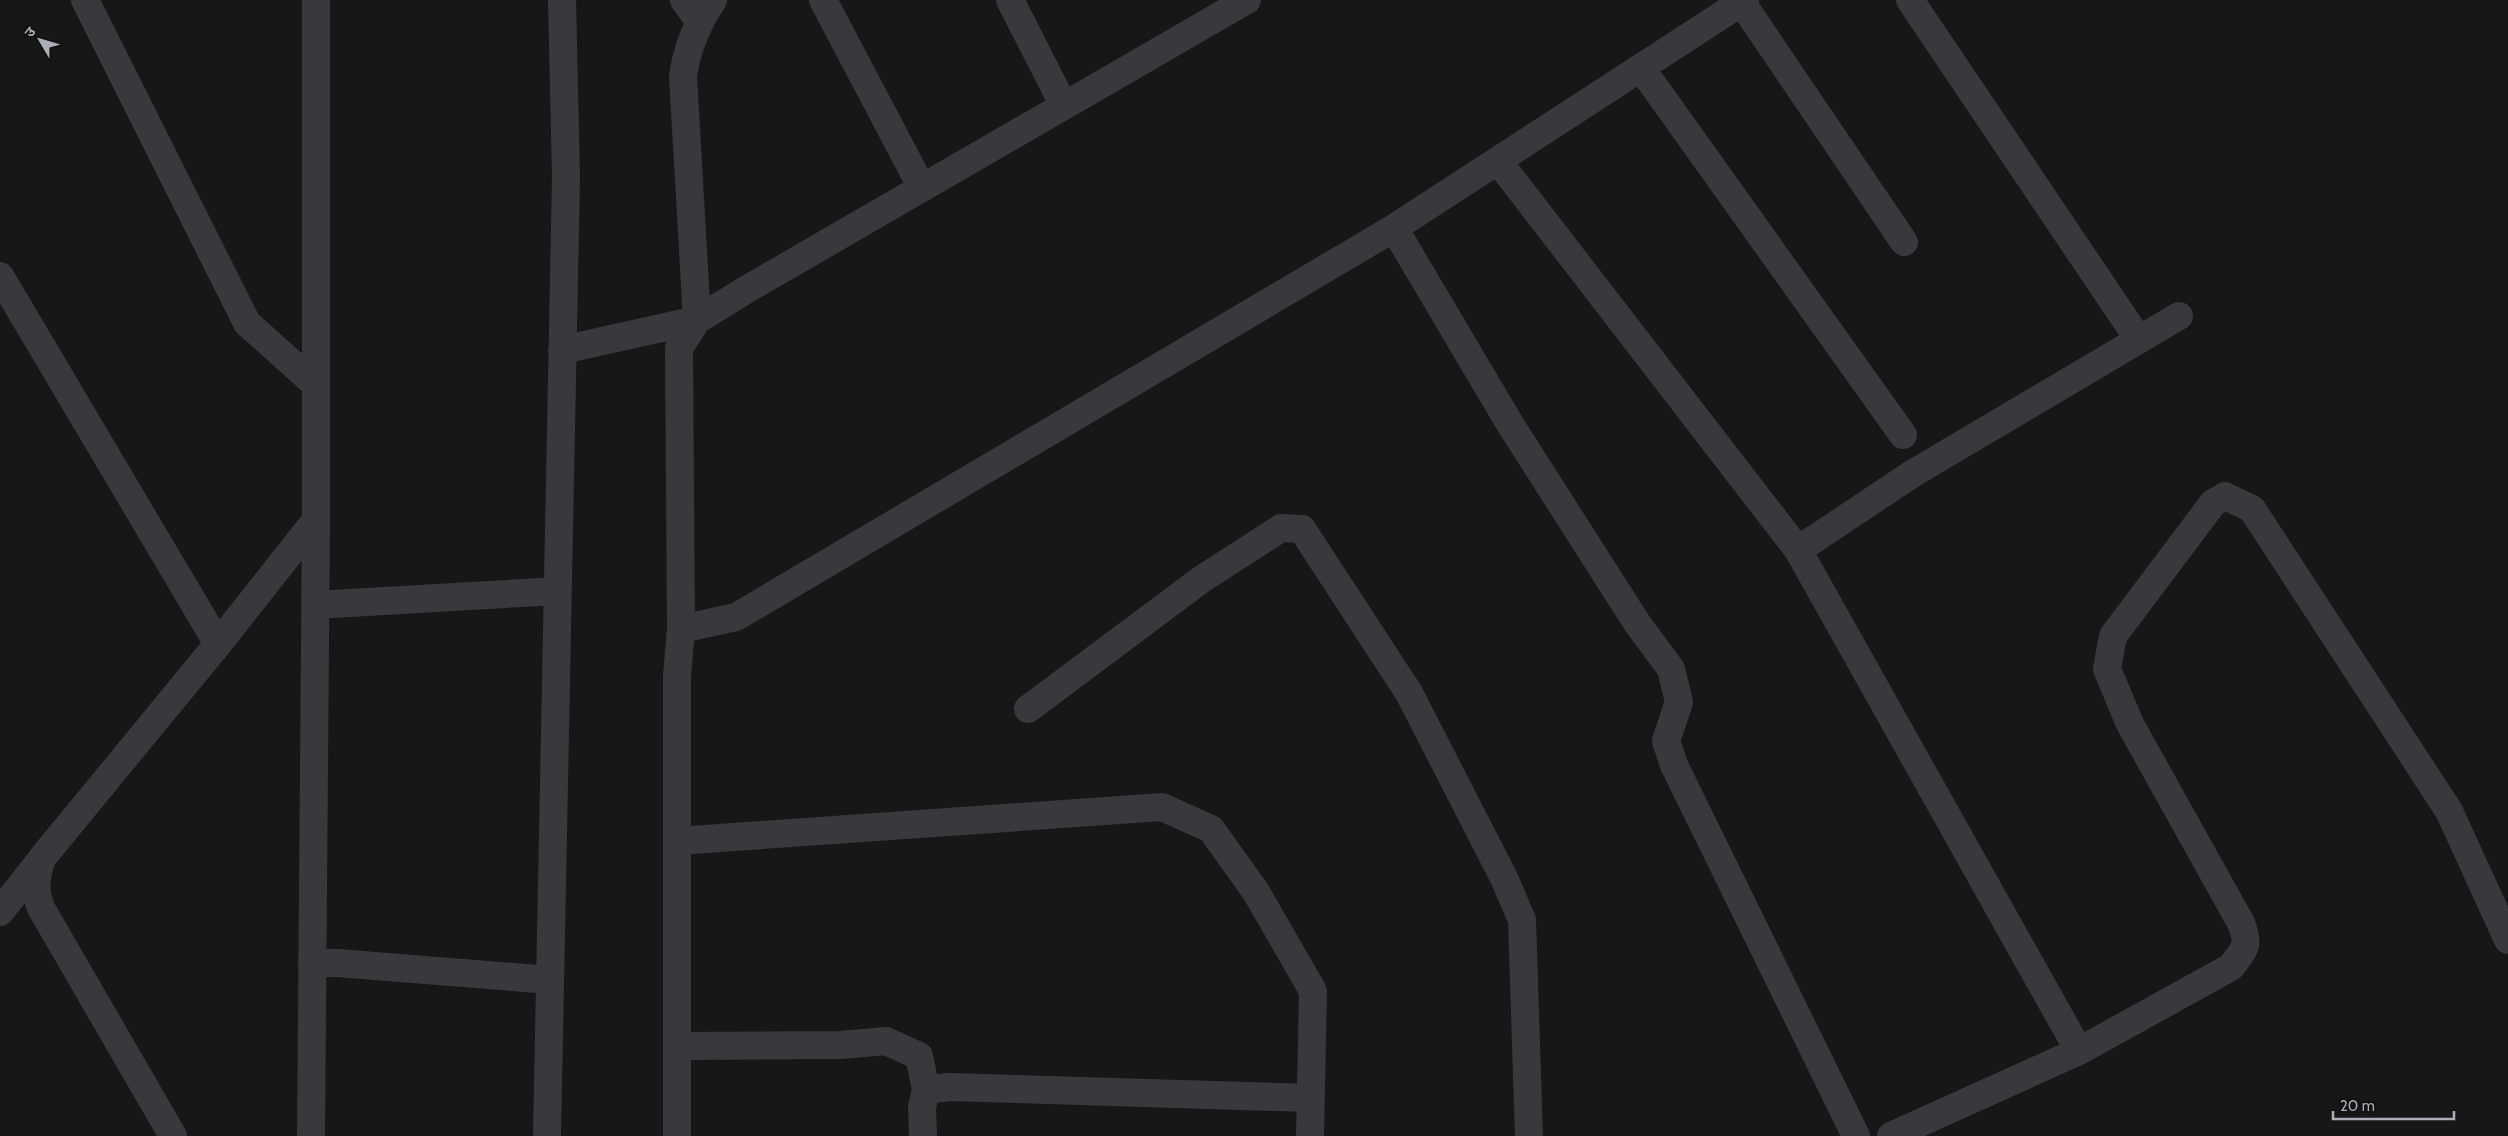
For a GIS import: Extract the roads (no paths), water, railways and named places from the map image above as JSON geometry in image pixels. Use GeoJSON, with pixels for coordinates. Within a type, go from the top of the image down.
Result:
{"type":"FeatureCollection","features":[{"type":"Feature","properties":{"kind":"street"},"geometry":{"type":"LineString","coordinates":[[85,0],[247,323],[314,383]]}},
{"type":"Feature","properties":{"kind":"street"},"geometry":{"type":"LineString","coordinates":[[311,1136],[316,520],[314,383],[316,0]]}},
{"type":"Feature","properties":{"kind":"street"},"geometry":{"type":"LineString","coordinates":[[547,1136],[566,177],[562,0]]}},
{"type":"Feature","properties":{"kind":"street"},"geometry":{"type":"LineString","coordinates":[[823,0],[922,188]]}},
{"type":"Feature","properties":{"kind":"street"},"geometry":{"type":"LineString","coordinates":[[1010,0],[1064,106]]}},
{"type":"Feature","properties":{"kind":"street"},"geometry":{"type":"LineString","coordinates":[[562,350],[697,320],[1246,0]]}},
{"type":"Feature","properties":{"kind":"street"},"geometry":{"type":"LineString","coordinates":[[1910,0],[2139,340]]}},
{"type":"Feature","properties":{"kind":"street"},"geometry":{"type":"LineString","coordinates":[[681,629],[736,617],[1394,228],[1641,68],[1713,9],[1743,1],[1904,242]]}},
{"type":"Feature","properties":{"kind":"street"},"geometry":{"type":"LineString","coordinates":[[677,1136],[676,676],[681,629],[679,348],[697,320],[683,76],[686,50],[699,7]]}},
{"type":"Feature","properties":{"kind":"street"},"geometry":{"type":"LineString","coordinates":[[1641,68],[1903,435]]}},
{"type":"Feature","properties":{"kind":"street"},"geometry":{"type":"LineString","coordinates":[[1498,161],[1798,550],[2079,1051]]}},
{"type":"Feature","properties":{"kind":"street"},"geometry":{"type":"LineString","coordinates":[[1394,228],[1510,424],[1637,623],[1671,669],[1679,702],[1666,741],[1674,765],[1856,1136]]}},
{"type":"Feature","properties":{"kind":"street"},"geometry":{"type":"LineString","coordinates":[[0,276],[218,644]]}},
{"type":"Feature","properties":{"kind":"street"},"geometry":{"type":"LineString","coordinates":[[1798,550],[1912,474],[2179,316]]}},
{"type":"Feature","properties":{"kind":"street"},"geometry":{"type":"LineString","coordinates":[[1891,1136],[2079,1051],[2231,967],[2243,950],[2247,938],[2241,923],[2130,724],[2107,669],[2113,636],[2213,503],[2225,496],[2252,509],[2449,811],[2508,940]]}},
{"type":"Feature","properties":{"kind":"street"},"geometry":{"type":"LineString","coordinates":[[0,912],[218,644],[316,520]]}},
{"type":"Feature","properties":{"kind":"street"},"geometry":{"type":"LineString","coordinates":[[1028,709],[1202,579],[1281,528],[1302,528],[1309,535],[1409,694],[1504,878],[1522,920],[1529,1136]]}},
{"type":"Feature","properties":{"kind":"street"},"geometry":{"type":"LineString","coordinates":[[315,605],[557,591]]}},
{"type":"Feature","properties":{"kind":"street"},"geometry":{"type":"LineString","coordinates":[[677,841],[1162,807],[1210,829],[1256,892],[1313,991],[1309,1098],[1310,1136]]}},
{"type":"Feature","properties":{"kind":"street"},"geometry":{"type":"LineString","coordinates":[[42,858],[36,878],[37,897],[41,908],[173,1136]]}},
{"type":"Feature","properties":{"kind":"street"},"geometry":{"type":"LineString","coordinates":[[312,961],[550,980]]}},
{"type":"Feature","properties":{"kind":"street"},"geometry":{"type":"LineString","coordinates":[[676,1046],[842,1045],[886,1041],[920,1056],[926,1090],[922,1107],[923,1136]]}},
{"type":"Feature","properties":{"kind":"street"},"geometry":{"type":"LineString","coordinates":[[926,1090],[949,1087],[1309,1098]]}}]}
